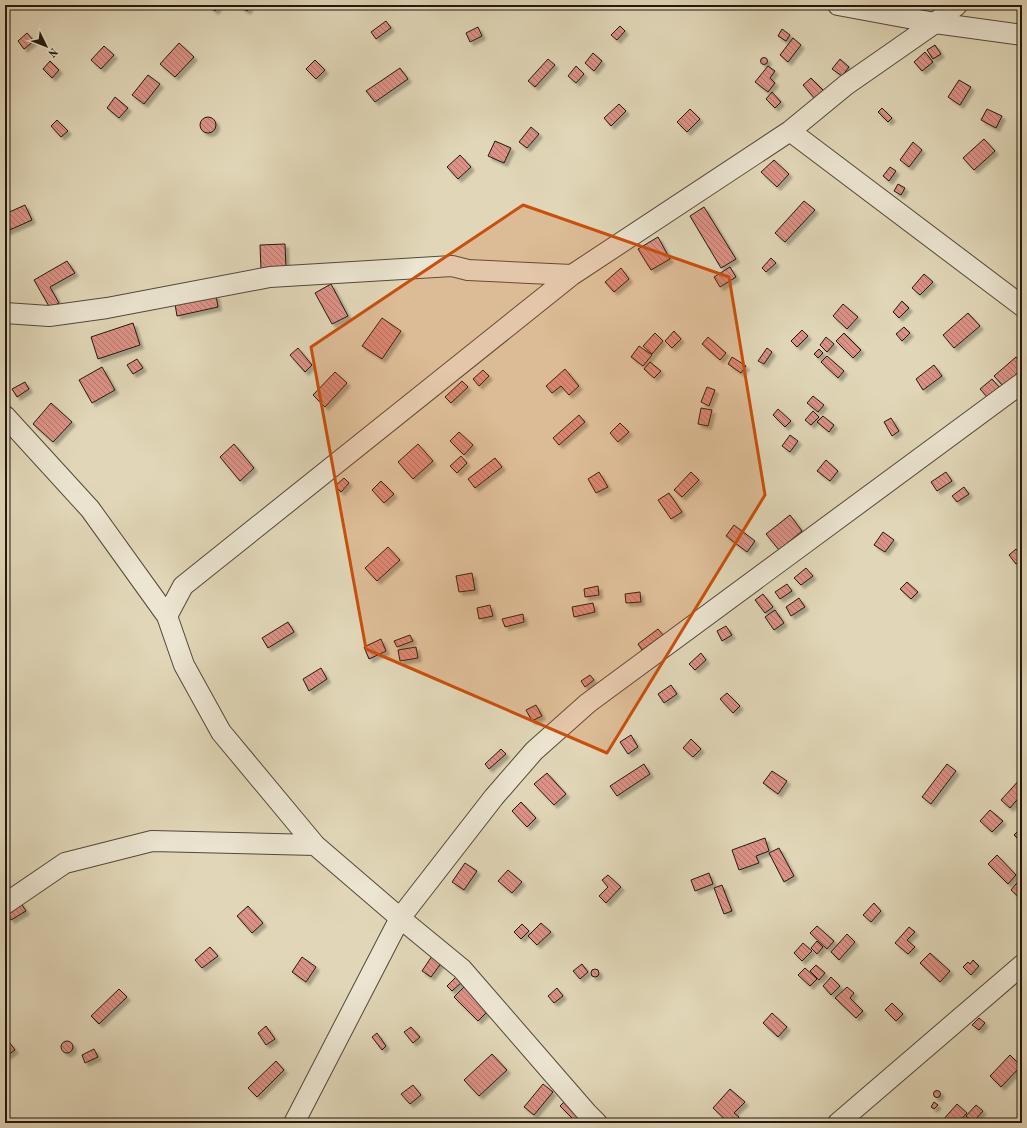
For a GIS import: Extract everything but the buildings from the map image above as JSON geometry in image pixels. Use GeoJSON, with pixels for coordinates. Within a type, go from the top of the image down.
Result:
{"type":"FeatureCollection","features":[{"type":"Feature","properties":{"kind":"street"},"geometry":{"type":"LineString","coordinates":[[838,5],[938,14],[1022,35]]}},
{"type":"Feature","properties":{"kind":"street"},"geometry":{"type":"LineString","coordinates":[[167,616],[183,586],[572,275],[790,131],[846,85],[938,14],[957,5]]}},
{"type":"Feature","properties":{"kind":"street"},"geometry":{"type":"LineString","coordinates":[[790,131],[1022,306]]}},
{"type":"Feature","properties":{"kind":"street"},"geometry":{"type":"LineString","coordinates":[[5,313],[49,316],[107,308],[270,277],[452,266],[468,270],[572,275]]}},
{"type":"Feature","properties":{"kind":"street"},"geometry":{"type":"LineString","coordinates":[[294,1123],[400,918],[494,797],[534,751],[588,703],[1022,383]]}},
{"type":"Feature","properties":{"kind":"street"},"geometry":{"type":"LineString","coordinates":[[5,416],[90,509],[167,616],[184,665],[221,732],[315,845],[400,918],[462,968],[597,1123]]}},
{"type":"Feature","properties":{"kind":"street"},"geometry":{"type":"LineString","coordinates":[[5,904],[65,863],[152,841],[315,845]]}},
{"type":"Feature","properties":{"kind":"street"},"geometry":{"type":"LineString","coordinates":[[838,1123],[1022,965]]}},
{"type":"Feature","properties":{"kind":"highlighted area"},"geometry":{"type":"Polygon","coordinates":[[[523,205],[729,277],[765,495],[607,753],[366,649],[311,347],[523,205]]]}}]}
